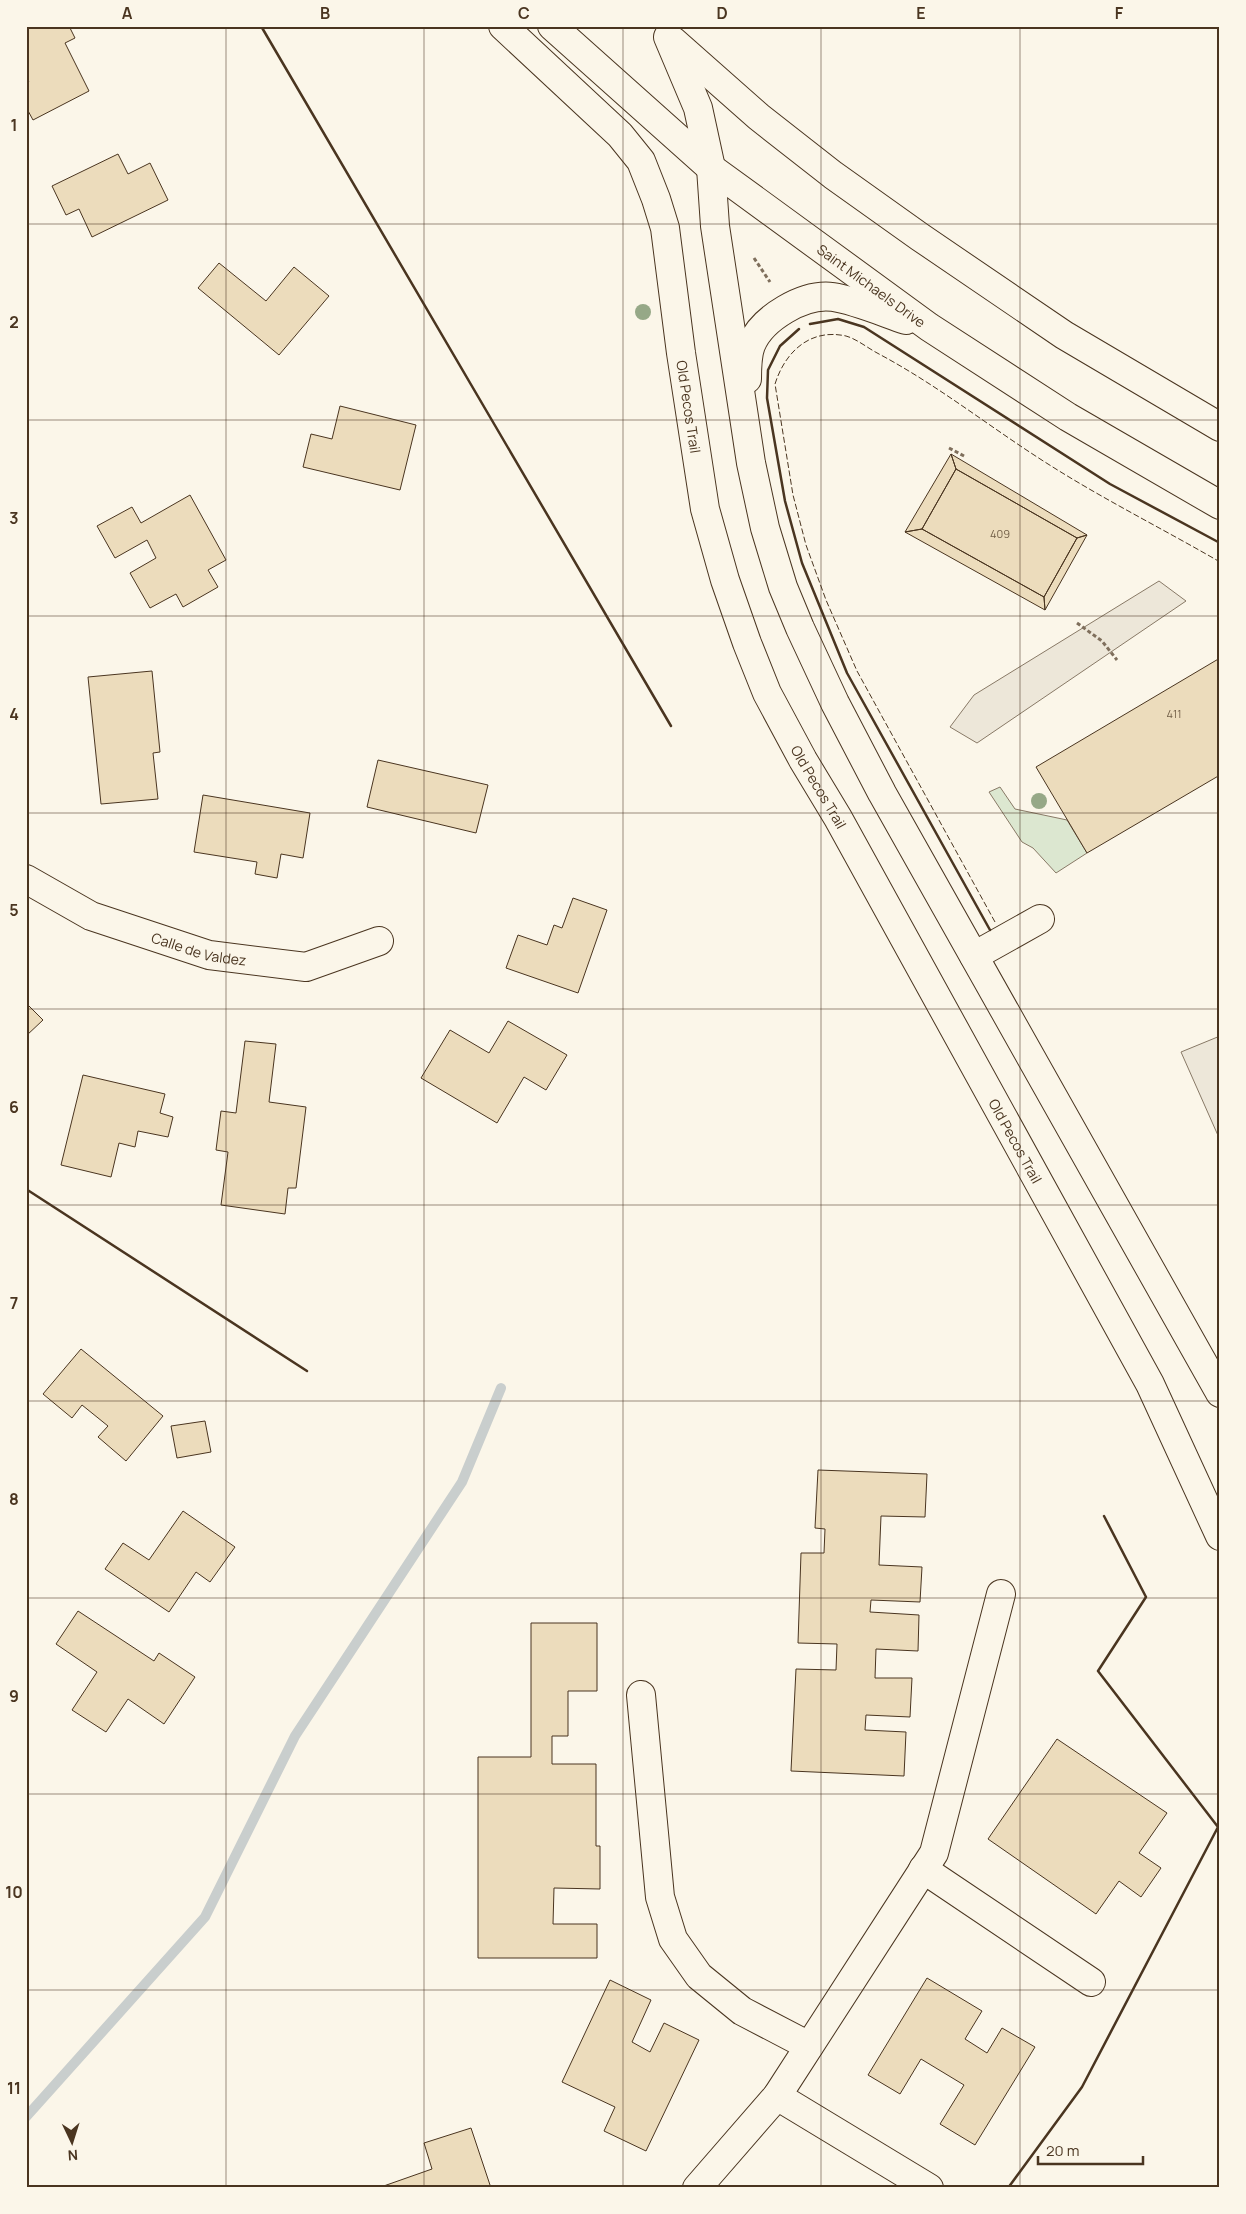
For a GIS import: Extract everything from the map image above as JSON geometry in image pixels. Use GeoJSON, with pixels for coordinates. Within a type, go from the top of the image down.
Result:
{"type":"FeatureCollection","features":[{"type":"Feature","properties":{"kind":"main road","name":"Old Pecos Trail"},"geometry":{"type":"LineString","coordinates":[[503,26],[620,135],[641,161],[665,228],[681,353],[705,509],[725,580],[747,643],[768,693],[803,760],[848,835],[1150,1384],[1220,1536]]}},
{"type":"Feature","properties":{"kind":"main road","name":"Saint Michaels Drive"},"geometry":{"type":"LineString","coordinates":[[552,26],[711,168],[929,327],[1068,417],[1220,505]]}},
{"type":"Feature","properties":{"kind":"main road"},"geometry":{"type":"LineString","coordinates":[[662,32],[698,108],[711,168],[715,226],[751,463],[764,528],[783,587],[834,703],[878,785],[1220,1393]]}},
{"type":"Feature","properties":{"kind":"main road"},"geometry":{"type":"LineString","coordinates":[[662,32],[759,117],[834,175],[920,237],[1064,335],[1220,428]]}},
{"type":"Feature","properties":{"kind":"main road"},"geometry":{"type":"LineString","coordinates":[[751,463],[747,378],[748,358],[751,344],[773,318],[788,307],[810,298],[832,297],[929,327]]}},
{"type":"Feature","properties":{"kind":"main road","name":"Calle de Valdez"},"geometry":{"type":"LineString","coordinates":[[26,879],[91,916],[209,955],[306,967],[379,941]]}},
{"type":"Feature","properties":{"kind":"main road"},"geometry":{"type":"LineString","coordinates":[[974,956],[1040,919]]}},
{"type":"Feature","properties":{"kind":"main road"},"geometry":{"type":"LineString","coordinates":[[697,2188],[777,2096],[934,1852],[1001,1594]]}},
{"type":"Feature","properties":{"kind":"main road"},"geometry":{"type":"LineString","coordinates":[[641,1695],[660,1898],[673,1939],[698,1976],[742,2011],[809,2046]]}},
{"type":"Feature","properties":{"kind":"main road"},"geometry":{"type":"LineString","coordinates":[[923,1869],[1091,1982]]}},
{"type":"Feature","properties":{"kind":"main road"},"geometry":{"type":"LineString","coordinates":[[777,2096],[930,2188]]}},
{"type":"Feature","properties":{"kind":"path"},"geometry":{"type":"LineString","coordinates":[[750,252],[774,288]]}},
{"type":"Feature","properties":{"kind":"path"},"geometry":{"type":"LineString","coordinates":[[949,448],[966,457]]}},
{"type":"Feature","properties":{"kind":"path"},"geometry":{"type":"LineString","coordinates":[[1077,622],[1102,641],[1117,660]]}},
{"type":"Feature","properties":{"kind":"green space"},"geometry":{"type":"Polygon","coordinates":[[[1000,787],[1015,809],[1067,820],[1087,853],[1056,873],[1033,848],[1022,842],[989,792],[1000,787]]]}},
{"type":"Feature","properties":{"kind":"shaded area"},"geometry":{"type":"Polygon","coordinates":[[[1159,581],[1186,601],[977,743],[950,727],[974,695],[1159,581]]]}},
{"type":"Feature","properties":{"kind":"shaded area"},"geometry":{"type":"Polygon","coordinates":[[[1220,1036],[1220,1140],[1181,1052],[1220,1036]]]}},
{"type":"Feature","properties":{"kind":"building"},"geometry":{"type":"Polygon","coordinates":[[[26,26],[69,26],[75,38],[65,43],[89,91],[33,120],[26,107],[26,84],[29,82],[26,78],[26,26]]]}},
{"type":"Feature","properties":{"kind":"building"},"geometry":{"type":"Polygon","coordinates":[[[118,154],[128,174],[150,163],[168,200],[92,237],[79,209],[66,215],[52,186],[118,154]]]}},
{"type":"Feature","properties":{"kind":"building"},"geometry":{"type":"Polygon","coordinates":[[[219,263],[266,301],[294,267],[329,296],[279,355],[198,288],[219,263]]]}},
{"type":"Feature","properties":{"kind":"building"},"geometry":{"type":"Polygon","coordinates":[[[340,406],[416,425],[400,490],[303,467],[311,434],[332,439],[340,406]]]}},
{"type":"Feature","properties":{"kind":"building"},"geometry":{"type":"Polygon","coordinates":[[[951,454],[1087,535],[1077,538],[956,469],[951,454]]]}},
{"type":"Feature","properties":{"kind":"building"},"geometry":{"type":"Polygon","coordinates":[[[951,454],[956,469],[922,529],[905,532],[951,454]]]}},
{"type":"Feature","properties":{"kind":"building"},"geometry":{"type":"Polygon","coordinates":[[[956,469],[1077,538],[1044,597],[922,529],[956,469]]]}},
{"type":"Feature","properties":{"kind":"building"},"geometry":{"type":"Polygon","coordinates":[[[190,495],[226,560],[208,570],[218,587],[183,607],[176,594],[150,608],[130,573],[156,558],[147,540],[115,558],[97,526],[132,507],[141,523],[190,495]]]}},
{"type":"Feature","properties":{"kind":"building"},"geometry":{"type":"Polygon","coordinates":[[[922,529],[1044,597],[1045,610],[905,532],[922,529]]]}},
{"type":"Feature","properties":{"kind":"building"},"geometry":{"type":"Polygon","coordinates":[[[1087,535],[1045,610],[1044,597],[1077,538],[1087,535]]]}},
{"type":"Feature","properties":{"kind":"building"},"geometry":{"type":"Polygon","coordinates":[[[1220,658],[1220,775],[1087,853],[1036,767],[1220,658]]]}},
{"type":"Feature","properties":{"kind":"building"},"geometry":{"type":"Polygon","coordinates":[[[152,671],[160,752],[153,753],[158,799],[101,804],[88,677],[152,671]]]}},
{"type":"Feature","properties":{"kind":"building"},"geometry":{"type":"Polygon","coordinates":[[[378,760],[488,785],[476,833],[367,807],[378,760]]]}},
{"type":"Feature","properties":{"kind":"building"},"geometry":{"type":"Polygon","coordinates":[[[203,795],[310,813],[303,858],[281,854],[277,878],[255,874],[257,862],[194,852],[203,795]]]}},
{"type":"Feature","properties":{"kind":"building"},"geometry":{"type":"Polygon","coordinates":[[[573,898],[607,910],[578,993],[506,968],[518,935],[547,945],[554,925],[562,928],[573,898]]]}},
{"type":"Feature","properties":{"kind":"building"},"geometry":{"type":"Polygon","coordinates":[[[26,1003],[43,1020],[26,1036],[26,1003]]]}},
{"type":"Feature","properties":{"kind":"building"},"geometry":{"type":"Polygon","coordinates":[[[508,1021],[567,1055],[546,1090],[524,1077],[497,1123],[421,1078],[450,1030],[489,1053],[508,1021]]]}},
{"type":"Feature","properties":{"kind":"building"},"geometry":{"type":"Polygon","coordinates":[[[245,1041],[276,1044],[269,1102],[306,1107],[296,1188],[288,1188],[285,1214],[221,1205],[228,1152],[216,1150],[221,1111],[236,1113],[245,1041]]]}},
{"type":"Feature","properties":{"kind":"building"},"geometry":{"type":"Polygon","coordinates":[[[83,1075],[165,1094],[160,1113],[173,1117],[168,1137],[138,1131],[135,1147],[119,1143],[111,1177],[61,1165],[83,1075]]]}},
{"type":"Feature","properties":{"kind":"building"},"geometry":{"type":"Polygon","coordinates":[[[81,1349],[163,1416],[126,1461],[98,1437],[108,1426],[82,1405],[72,1418],[43,1394],[81,1349]]]}},
{"type":"Feature","properties":{"kind":"building"},"geometry":{"type":"Polygon","coordinates":[[[205,1421],[211,1452],[177,1458],[171,1426],[205,1421]]]}},
{"type":"Feature","properties":{"kind":"building"},"geometry":{"type":"Polygon","coordinates":[[[818,1470],[927,1474],[925,1517],[881,1516],[879,1565],[922,1567],[920,1602],[871,1600],[870,1612],[919,1615],[918,1651],[876,1649],[875,1678],[912,1678],[910,1717],[866,1715],[865,1730],[906,1732],[904,1776],[791,1771],[796,1669],[836,1670],[837,1644],[798,1643],[801,1553],[824,1553],[825,1529],[815,1528],[818,1470]]]}},
{"type":"Feature","properties":{"kind":"building"},"geometry":{"type":"Polygon","coordinates":[[[183,1511],[235,1547],[210,1582],[196,1572],[169,1612],[105,1569],[123,1543],[149,1560],[183,1511]]]}},
{"type":"Feature","properties":{"kind":"building"},"geometry":{"type":"Polygon","coordinates":[[[78,1611],[154,1661],[159,1653],[195,1677],[164,1724],[128,1699],[106,1732],[72,1710],[97,1672],[56,1644],[78,1611]]]}},
{"type":"Feature","properties":{"kind":"building"},"geometry":{"type":"Polygon","coordinates":[[[531,1623],[597,1623],[597,1691],[568,1691],[568,1736],[552,1736],[552,1764],[596,1764],[596,1846],[600,1846],[600,1889],[554,1888],[553,1924],[597,1924],[597,1958],[478,1958],[478,1757],[531,1757],[531,1623]]]}},
{"type":"Feature","properties":{"kind":"building"},"geometry":{"type":"Polygon","coordinates":[[[1057,1739],[1167,1813],[1139,1853],[1161,1868],[1141,1897],[1119,1881],[1096,1914],[988,1839],[1057,1739]]]}},
{"type":"Feature","properties":{"kind":"building"},"geometry":{"type":"Polygon","coordinates":[[[927,1978],[982,2011],[965,2039],[987,2053],[1002,2028],[1035,2047],[975,2145],[940,2124],[964,2085],[921,2059],[900,2094],[868,2075],[927,1978]]]}},
{"type":"Feature","properties":{"kind":"building"},"geometry":{"type":"Polygon","coordinates":[[[610,1980],[651,2000],[632,2042],[650,2052],[664,2023],[699,2040],[646,2151],[604,2131],[615,2107],[562,2082],[610,1980]]]}},
{"type":"Feature","properties":{"kind":"building"},"geometry":{"type":"Polygon","coordinates":[[[471,2128],[491,2188],[378,2188],[432,2169],[424,2143],[471,2128]]]}},
{"type":"Feature","properties":{"kind":"waterway"},"geometry":{"type":"LineString","coordinates":[[26,2117],[205,1917],[295,1736],[462,1482],[501,1388]]}},
{"type":"Feature","properties":{"kind":"fence"},"geometry":{"type":"LineString","coordinates":[[995,922],[857,671],[826,600],[806,545],[793,495],[775,384],[785,362],[792,353],[810,339],[833,334],[850,337],[944,393],[1069,477],[1220,562]]}},
{"type":"Feature","properties":{"kind":"wall"},"geometry":{"type":"LineString","coordinates":[[261,26],[671,726]]}},
{"type":"Feature","properties":{"kind":"wall"},"geometry":{"type":"LineString","coordinates":[[810,324],[838,319],[864,327],[1110,484],[1220,543]]}},
{"type":"Feature","properties":{"kind":"wall"},"geometry":{"type":"LineString","coordinates":[[799,329],[780,346],[768,370],[767,398],[785,501],[802,563],[847,673],[990,930]]}},
{"type":"Feature","properties":{"kind":"wall"},"geometry":{"type":"LineString","coordinates":[[26,1189],[307,1371]]}},
{"type":"Feature","properties":{"kind":"wall"},"geometry":{"type":"LineString","coordinates":[[1008,2188],[1082,2087],[1218,1827],[1098,1671],[1146,1597],[1104,1516]]}}]}
